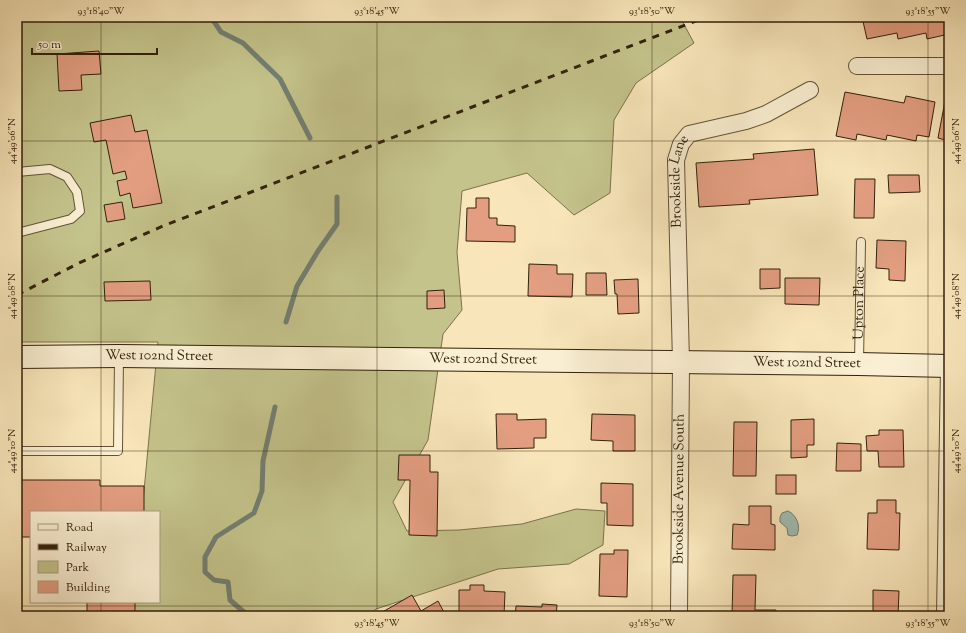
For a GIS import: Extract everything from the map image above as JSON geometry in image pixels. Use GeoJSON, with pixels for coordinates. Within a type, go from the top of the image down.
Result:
{"type":"FeatureCollection","features":[{"type":"Feature","properties":{"kind":"street"},"geometry":{"type":"LineString","coordinates":[[857,66],[949,66]]}},
{"type":"Feature","properties":{"kind":"street","name":"Brookside Lane"},"geometry":{"type":"LineString","coordinates":[[681,362],[676,160],[681,144],[689,134],[746,122],[766,114],[810,90]]}},
{"type":"Feature","properties":{"kind":"street","name":"West 102nd Street"},"geometry":{"type":"LineString","coordinates":[[17,357],[119,356],[949,366]]}},
{"type":"Feature","properties":{"kind":"street","name":"Brookside Avenue South"},"geometry":{"type":"LineString","coordinates":[[679,616],[681,362]]}},
{"type":"Feature","properties":{"kind":"street"},"geometry":{"type":"LineString","coordinates":[[945,616],[949,366]]}},
{"type":"Feature","properties":{"kind":"lane"},"geometry":{"type":"LineString","coordinates":[[17,172],[50,169],[67,177],[77,192],[80,211],[71,219],[17,233]]}},
{"type":"Feature","properties":{"kind":"lane","name":"Upton Place"},"geometry":{"type":"LineString","coordinates":[[858,364],[861,242]]}},
{"type":"Feature","properties":{"kind":"lane"},"geometry":{"type":"LineString","coordinates":[[17,451],[118,451],[119,356]]}},
{"type":"Feature","properties":{"kind":"green space"},"geometry":{"type":"Polygon","coordinates":[[[17,17],[680,17],[694,43],[636,83],[614,120],[610,193],[574,215],[527,173],[462,191],[457,252],[462,310],[443,334],[428,440],[393,502],[407,531],[459,530],[522,524],[576,509],[605,511],[603,545],[569,564],[498,569],[376,609],[368,616],[131,616],[133,603],[160,603],[160,511],[142,511],[158,342],[17,342],[17,17]]]}},
{"type":"Feature","properties":{"kind":"water"},"geometry":{"type":"Polygon","coordinates":[[[788,511],[796,518],[799,528],[797,535],[788,535],[787,528],[780,522],[782,513],[788,511]]]}},
{"type":"Feature","properties":{"kind":"building"},"geometry":{"type":"Polygon","coordinates":[[[862,17],[949,17],[949,34],[927,39],[926,33],[898,39],[897,33],[867,39],[862,17]]]}},
{"type":"Feature","properties":{"kind":"building"},"geometry":{"type":"Polygon","coordinates":[[[99,51],[101,74],[81,75],[82,90],[59,91],[57,54],[99,51]]]}},
{"type":"Feature","properties":{"kind":"building"},"geometry":{"type":"Polygon","coordinates":[[[845,92],[904,103],[906,96],[935,102],[929,137],[917,135],[916,141],[887,135],[886,140],[857,134],[856,140],[836,136],[845,92]]]}},
{"type":"Feature","properties":{"kind":"building"},"geometry":{"type":"Polygon","coordinates":[[[946,96],[949,97],[949,141],[938,138],[946,96]]]}},
{"type":"Feature","properties":{"kind":"building"},"geometry":{"type":"Polygon","coordinates":[[[131,115],[135,132],[147,130],[162,203],[133,208],[130,193],[120,196],[117,181],[127,179],[125,171],[113,174],[106,140],[94,142],[90,123],[131,115]]]}},
{"type":"Feature","properties":{"kind":"building"},"geometry":{"type":"Polygon","coordinates":[[[814,149],[818,195],[749,200],[750,204],[699,207],[696,163],[754,159],[753,154],[814,149]]]}},
{"type":"Feature","properties":{"kind":"building"},"geometry":{"type":"Polygon","coordinates":[[[888,175],[919,175],[920,192],[889,193],[888,175]]]}},
{"type":"Feature","properties":{"kind":"building"},"geometry":{"type":"Polygon","coordinates":[[[855,179],[875,179],[874,218],[854,218],[855,179]]]}},
{"type":"Feature","properties":{"kind":"building"},"geometry":{"type":"Polygon","coordinates":[[[476,198],[489,198],[489,218],[497,218],[497,225],[515,226],[515,242],[466,241],[467,208],[476,208],[476,198]]]}},
{"type":"Feature","properties":{"kind":"building"},"geometry":{"type":"Polygon","coordinates":[[[122,202],[125,219],[107,222],[104,205],[122,202]]]}},
{"type":"Feature","properties":{"kind":"building"},"geometry":{"type":"Polygon","coordinates":[[[877,240],[906,241],[905,281],[889,280],[889,269],[876,268],[877,240]]]}},
{"type":"Feature","properties":{"kind":"building"},"geometry":{"type":"Polygon","coordinates":[[[529,264],[557,265],[557,274],[573,274],[572,297],[528,296],[529,264]]]}},
{"type":"Feature","properties":{"kind":"building"},"geometry":{"type":"Polygon","coordinates":[[[760,269],[780,269],[780,288],[760,289],[760,269]]]}},
{"type":"Feature","properties":{"kind":"building"},"geometry":{"type":"Polygon","coordinates":[[[586,273],[606,273],[607,295],[586,295],[586,273]]]}},
{"type":"Feature","properties":{"kind":"building"},"geometry":{"type":"Polygon","coordinates":[[[785,278],[820,278],[819,305],[785,304],[785,278]]]}},
{"type":"Feature","properties":{"kind":"building"},"geometry":{"type":"Polygon","coordinates":[[[638,279],[639,313],[618,314],[617,294],[615,294],[614,280],[638,279]]]}},
{"type":"Feature","properties":{"kind":"building"},"geometry":{"type":"Polygon","coordinates":[[[150,281],[151,300],[105,301],[104,282],[150,281]]]}},
{"type":"Feature","properties":{"kind":"building"},"geometry":{"type":"Polygon","coordinates":[[[444,290],[445,308],[427,309],[427,291],[444,290]]]}},
{"type":"Feature","properties":{"kind":"building"},"geometry":{"type":"Polygon","coordinates":[[[496,414],[517,414],[517,420],[546,419],[546,438],[534,438],[534,448],[497,449],[496,414]]]}},
{"type":"Feature","properties":{"kind":"building"},"geometry":{"type":"Polygon","coordinates":[[[592,414],[635,415],[635,451],[613,451],[613,441],[591,440],[592,414]]]}},
{"type":"Feature","properties":{"kind":"building"},"geometry":{"type":"Polygon","coordinates":[[[814,419],[814,445],[807,445],[807,457],[791,458],[791,420],[814,419]]]}},
{"type":"Feature","properties":{"kind":"building"},"geometry":{"type":"Polygon","coordinates":[[[734,422],[757,422],[756,476],[733,476],[734,422]]]}},
{"type":"Feature","properties":{"kind":"building"},"geometry":{"type":"Polygon","coordinates":[[[879,430],[903,430],[904,467],[879,467],[878,451],[867,451],[866,436],[879,435],[879,430]]]}},
{"type":"Feature","properties":{"kind":"building"},"geometry":{"type":"Polygon","coordinates":[[[837,443],[861,444],[861,471],[836,471],[837,443]]]}},
{"type":"Feature","properties":{"kind":"building"},"geometry":{"type":"Polygon","coordinates":[[[399,455],[430,455],[430,472],[438,472],[437,536],[409,535],[410,480],[398,480],[399,455]]]}},
{"type":"Feature","properties":{"kind":"building"},"geometry":{"type":"Polygon","coordinates":[[[776,475],[796,475],[796,494],[776,494],[776,475]]]}},
{"type":"Feature","properties":{"kind":"building"},"geometry":{"type":"Polygon","coordinates":[[[17,480],[100,480],[100,486],[144,486],[144,511],[30,511],[30,537],[17,537],[17,480]]]}},
{"type":"Feature","properties":{"kind":"building"},"geometry":{"type":"Polygon","coordinates":[[[601,483],[633,484],[633,526],[607,525],[607,503],[601,503],[601,483]]]}},
{"type":"Feature","properties":{"kind":"building"},"geometry":{"type":"Polygon","coordinates":[[[877,500],[896,500],[896,513],[900,513],[899,550],[867,549],[868,513],[877,513],[877,500]]]}},
{"type":"Feature","properties":{"kind":"building"},"geometry":{"type":"Polygon","coordinates":[[[749,506],[771,506],[771,524],[775,525],[775,550],[732,549],[733,524],[749,525],[749,506]]]}},
{"type":"Feature","properties":{"kind":"building"},"geometry":{"type":"Polygon","coordinates":[[[614,550],[628,550],[627,597],[599,596],[600,554],[614,554],[614,550]]]}},
{"type":"Feature","properties":{"kind":"building"},"geometry":{"type":"Polygon","coordinates":[[[733,575],[756,575],[755,610],[776,610],[776,616],[732,616],[733,575]]]}},
{"type":"Feature","properties":{"kind":"building"},"geometry":{"type":"Polygon","coordinates":[[[470,585],[484,585],[484,591],[505,592],[504,616],[459,616],[459,590],[470,590],[470,585]]]}},
{"type":"Feature","properties":{"kind":"building"},"geometry":{"type":"Polygon","coordinates":[[[873,590],[899,591],[898,616],[873,616],[873,590]]]}},
{"type":"Feature","properties":{"kind":"building"},"geometry":{"type":"Polygon","coordinates":[[[412,595],[421,611],[438,601],[446,616],[380,616],[379,614],[412,595]]]}},
{"type":"Feature","properties":{"kind":"building"},"geometry":{"type":"Polygon","coordinates":[[[87,603],[135,603],[135,616],[87,616],[87,603]]]}},
{"type":"Feature","properties":{"kind":"building"},"geometry":{"type":"Polygon","coordinates":[[[542,604],[557,605],[556,616],[515,616],[516,606],[542,607],[542,604]]]}},
{"type":"Feature","properties":{"kind":"waterway"},"geometry":{"type":"LineString","coordinates":[[211,17],[221,32],[243,43],[280,79],[310,138]]}},
{"type":"Feature","properties":{"kind":"waterway"},"geometry":{"type":"LineString","coordinates":[[286,322],[297,286],[318,251],[337,224],[337,197]]}},
{"type":"Feature","properties":{"kind":"waterway"},"geometry":{"type":"LineString","coordinates":[[246,616],[245,613],[230,600],[228,582],[214,580],[205,572],[205,557],[216,537],[254,513],[262,491],[263,461],[275,407]]}},
{"type":"Feature","properties":{"kind":"railway"},"geometry":{"type":"LineString","coordinates":[[17,295],[79,263],[163,226],[706,17]]}}]}
